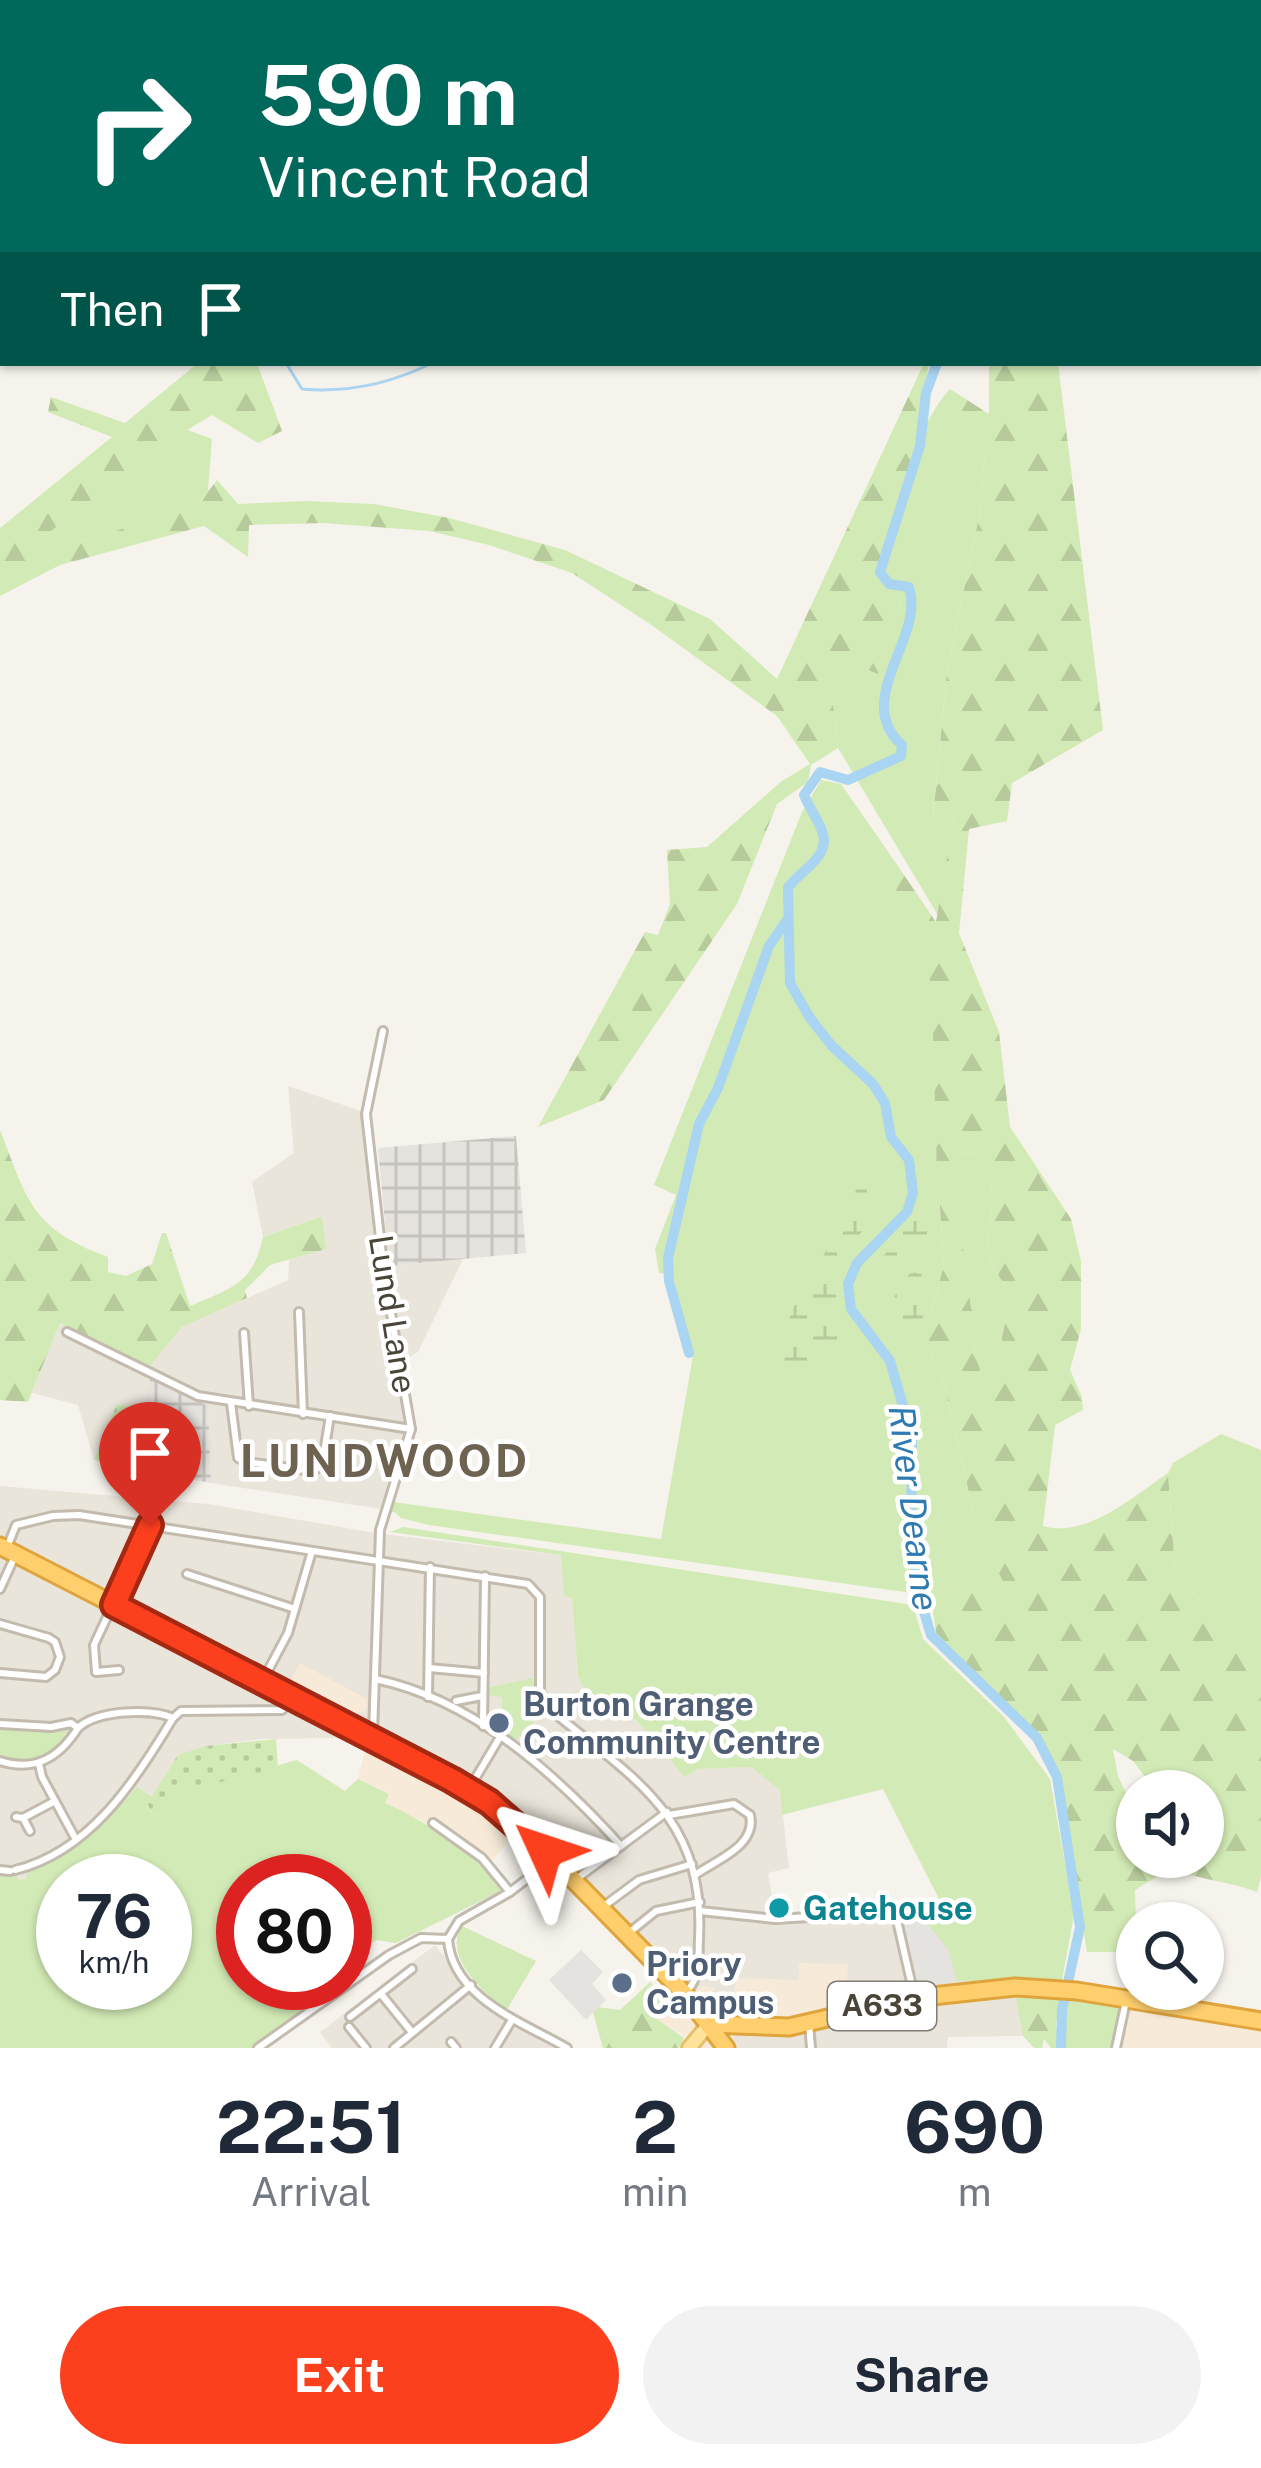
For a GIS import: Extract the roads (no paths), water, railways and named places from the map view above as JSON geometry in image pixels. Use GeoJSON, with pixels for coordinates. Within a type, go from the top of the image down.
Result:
{"type":"FeatureCollection","features":[{"type":"Feature","properties":{"kind":"highway"},"geometry":{"type":"LineString","coordinates":[[8,1550],[469,1789],[553,1859],[685,1994],[726,2048]]}},
{"type":"Feature","properties":{"kind":"highway","name":"A633"},"geometry":{"type":"LineString","coordinates":[[709,2024],[770,2029],[914,1998],[1015,1987],[1116,1999]]}},
{"type":"Feature","properties":{"kind":"highway","name":"A633"},"geometry":{"type":"LineString","coordinates":[[1187,2010],[1261,2021]]}},
{"type":"Feature","properties":{"kind":"main road"},"geometry":{"type":"LineString","coordinates":[[689,2048],[709,2024]]}},
{"type":"Feature","properties":{"kind":"street","name":"Lund Lane"},"geometry":{"type":"LineString","coordinates":[[373,1738],[377,1559],[385,1510],[411,1429],[384,1273],[368,1134],[373,1068],[383,1031]]}},
{"type":"Feature","properties":{"kind":"street"},"geometry":{"type":"LineString","coordinates":[[298,1312],[303,1414]]}},
{"type":"Feature","properties":{"kind":"street"},"geometry":{"type":"LineString","coordinates":[[68,1332],[198,1396],[411,1429]]}},
{"type":"Feature","properties":{"kind":"street"},"geometry":{"type":"LineString","coordinates":[[244,1334],[249,1406]]}},
{"type":"Feature","properties":{"kind":"street"},"geometry":{"type":"LineString","coordinates":[[231,1403],[238,1458],[313,1471],[322,1465],[330,1416]]}},
{"type":"Feature","properties":{"kind":"street"},"geometry":{"type":"LineString","coordinates":[[0,1588],[16,1525],[53,1516],[312,1549],[518,1580],[534,1588],[541,1609],[542,1699],[668,1813],[692,1864],[700,1907],[697,1978],[685,1994]]}},
{"type":"Feature","properties":{"kind":"street"},"geometry":{"type":"LineString","coordinates":[[96,1672],[94,1646],[150,1525]]}},
{"type":"Feature","properties":{"kind":"street"},"geometry":{"type":"LineString","coordinates":[[262,1682],[288,1633],[312,1549]]}},
{"type":"Feature","properties":{"kind":"street"},"geometry":{"type":"LineString","coordinates":[[428,1697],[430,1567]]}},
{"type":"Feature","properties":{"kind":"street"},"geometry":{"type":"LineString","coordinates":[[187,1574],[295,1610]]}},
{"type":"Feature","properties":{"kind":"street"},"geometry":{"type":"LineString","coordinates":[[483,1726],[485,1576]]}},
{"type":"Feature","properties":{"kind":"street"},"geometry":{"type":"LineString","coordinates":[[0,1624],[49,1638],[60,1657],[56,1670],[46,1677],[0,1673]]}},
{"type":"Feature","properties":{"kind":"street"},"geometry":{"type":"LineString","coordinates":[[429,1668],[484,1673]]}},
{"type":"Feature","properties":{"kind":"street"},"geometry":{"type":"LineString","coordinates":[[85,1673],[119,1670]]}},
{"type":"Feature","properties":{"kind":"street"},"geometry":{"type":"LineString","coordinates":[[374,1679],[428,1697],[500,1737],[580,1801],[621,1846]]}},
{"type":"Feature","properties":{"kind":"street"},"geometry":{"type":"LineString","coordinates":[[456,1701],[484,1696]]}},
{"type":"Feature","properties":{"kind":"street"},"geometry":{"type":"LineString","coordinates":[[0,1870],[59,1855],[74,1837],[91,1828],[124,1792],[181,1711],[282,1710],[292,1697]]}},
{"type":"Feature","properties":{"kind":"street"},"geometry":{"type":"LineString","coordinates":[[0,1760],[39,1764],[64,1748],[78,1728],[92,1719],[160,1712],[173,1718]]}},
{"type":"Feature","properties":{"kind":"street"},"geometry":{"type":"LineString","coordinates":[[0,1724],[51,1727],[71,1723],[78,1728]]}},
{"type":"Feature","properties":{"kind":"street"},"geometry":{"type":"LineString","coordinates":[[469,1789],[500,1737]]}},
{"type":"Feature","properties":{"kind":"street"},"geometry":{"type":"LineString","coordinates":[[39,1764],[74,1837]]}},
{"type":"Feature","properties":{"kind":"street"},"geometry":{"type":"LineString","coordinates":[[30,1831],[19,1818],[56,1802]]}},
{"type":"Feature","properties":{"kind":"street"},"geometry":{"type":"LineString","coordinates":[[579,1876],[668,1813],[734,1804],[750,1815],[753,1826],[748,1839],[694,1875]]}},
{"type":"Feature","properties":{"kind":"street"},"geometry":{"type":"LineString","coordinates":[[434,1822],[482,1858],[510,1892]]}},
{"type":"Feature","properties":{"kind":"street"},"geometry":{"type":"LineString","coordinates":[[553,1859],[510,1892],[459,1921],[448,1939],[452,1957],[471,1985],[512,2020],[567,2048]]}},
{"type":"Feature","properties":{"kind":"street"},"geometry":{"type":"LineString","coordinates":[[601,1908],[639,1880],[692,1864]]}},
{"type":"Feature","properties":{"kind":"street"},"geometry":{"type":"LineString","coordinates":[[627,1934],[656,1911],[700,1907],[776,1918],[826,1916]]}},
{"type":"Feature","properties":{"kind":"street"},"geometry":{"type":"LineString","coordinates":[[877,1916],[896,1916],[914,1998]]}},
{"type":"Feature","properties":{"kind":"street"},"geometry":{"type":"LineString","coordinates":[[258,2048],[388,1955],[421,1938],[448,1939]]}},
{"type":"Feature","properties":{"kind":"street"},"geometry":{"type":"LineString","coordinates":[[350,2017],[412,1969]]}},
{"type":"Feature","properties":{"kind":"street"},"geometry":{"type":"LineString","coordinates":[[394,2048],[471,1985]]}},
{"type":"Feature","properties":{"kind":"street"},"geometry":{"type":"LineString","coordinates":[[381,1994],[411,2031]]}},
{"type":"Feature","properties":{"kind":"street"},"geometry":{"type":"LineString","coordinates":[[1116,2048],[1124,2010]]}},
{"type":"Feature","properties":{"kind":"street"},"geometry":{"type":"LineString","coordinates":[[495,2048],[512,2020]]}},
{"type":"Feature","properties":{"kind":"street"},"geometry":{"type":"LineString","coordinates":[[809,2023],[811,2048]]}},
{"type":"Feature","properties":{"kind":"street"},"geometry":{"type":"LineString","coordinates":[[349,2027],[366,2048]]}},
{"type":"Feature","properties":{"kind":"waterway"},"geometry":{"type":"LineString","coordinates":[[288,366],[302,389],[319,390],[368,385],[425,366]]}},
{"type":"Feature","properties":{"kind":"waterway","name":"River Dearne"},"geometry":{"type":"LineString","coordinates":[[936,366],[926,393],[920,446],[880,572],[889,584],[909,587],[908,626],[886,688],[884,708],[888,727],[902,745],[901,756],[848,780],[820,772],[804,795],[824,840],[819,856],[788,888],[790,983],[832,1046],[873,1084],[885,1103],[891,1137],[909,1160],[913,1193],[907,1212],[857,1263],[848,1284],[851,1309],[890,1361],[912,1437],[911,1531],[919,1595],[931,1635],[1037,1738],[1057,1777],[1080,1927],[1062,2010],[1061,2048]]}},
{"type":"Feature","properties":{"kind":"waterway","name":"River Dearne"},"geometry":{"type":"LineString","coordinates":[[689,1353],[669,1281],[668,1258],[699,1124],[718,1088],[769,946],[787,920]]}},
{"type":"Feature","properties":{"kind":"place","name":"Burton Grange Community Centre"},"geometry":{"type":"Point","coordinates":[499,1723]}},
{"type":"Feature","properties":{"kind":"place","name":"Gatehouse"},"geometry":{"type":"Point","coordinates":[779,1908]}},
{"type":"Feature","properties":{"kind":"place","name":"Priory Campus"},"geometry":{"type":"Point","coordinates":[622,1983]}},
{"type":"Feature","properties":{"kind":"district","name":"LUNDWOOD"},"geometry":{"type":"Point","coordinates":[385,1461]}}]}
